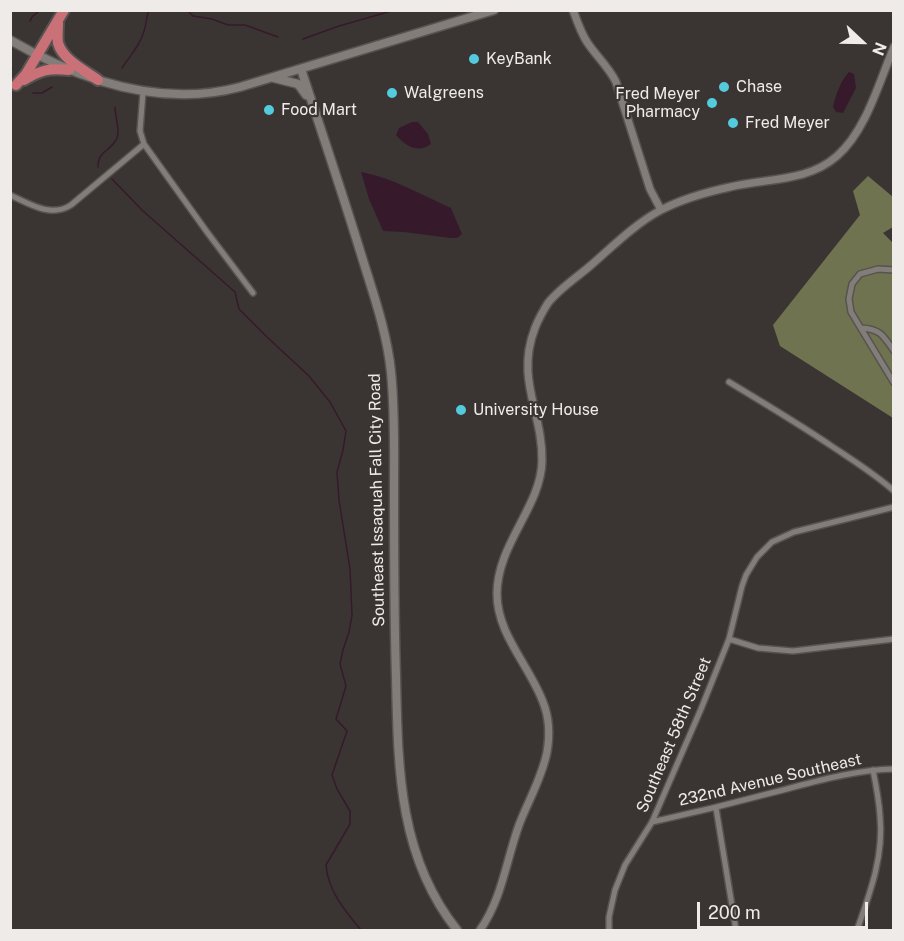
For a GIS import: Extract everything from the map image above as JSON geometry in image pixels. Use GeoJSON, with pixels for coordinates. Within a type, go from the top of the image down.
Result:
{"type":"FeatureCollection","features":[{"type":"Feature","properties":{"kind":"highway"},"geometry":{"type":"LineString","coordinates":[[13,86],[24,77],[63,14]]}},
{"type":"Feature","properties":{"kind":"highway"},"geometry":{"type":"LineString","coordinates":[[63,14],[58,40],[61,49],[70,60],[98,80]]}},
{"type":"Feature","properties":{"kind":"highway"},"geometry":{"type":"LineString","coordinates":[[13,86],[44,70],[53,68],[69,70]]}},
{"type":"Feature","properties":{"kind":"main road"},"geometry":{"type":"LineString","coordinates":[[10,40],[37,56],[98,80],[143,92],[208,93],[230,90],[494,10]]}},
{"type":"Feature","properties":{"kind":"main road","name":"Southeast Issaquah Fall City Road"},"geometry":{"type":"LineString","coordinates":[[300,69],[365,264],[386,339],[391,372],[394,430],[395,642],[397,729],[402,797],[424,877],[434,898],[457,930]]}},
{"type":"Feature","properties":{"kind":"main road"},"geometry":{"type":"LineString","coordinates":[[272,77],[298,84],[314,108]]}},
{"type":"Feature","properties":{"kind":"street"},"geometry":{"type":"LineString","coordinates":[[573,10],[586,41],[616,82],[650,189],[661,210]]}},
{"type":"Feature","properties":{"kind":"street"},"geometry":{"type":"LineString","coordinates":[[480,930],[496,903],[519,825],[542,772],[548,739],[543,700],[506,631],[497,593],[503,558],[538,485],[542,464],[541,444],[527,367],[534,330],[554,296],[642,222],[661,210],[677,202],[716,190],[801,175],[826,164],[845,148],[860,127],[894,47]]}},
{"type":"Feature","properties":{"kind":"street"},"geometry":{"type":"LineString","coordinates":[[143,92],[140,131],[144,144],[253,293]]}},
{"type":"Feature","properties":{"kind":"street"},"geometry":{"type":"LineString","coordinates":[[10,195],[47,211],[62,210],[144,144]]}},
{"type":"Feature","properties":{"kind":"street"},"geometry":{"type":"LineString","coordinates":[[894,270],[878,268],[860,274],[855,279],[849,299],[851,312],[894,382]]}},
{"type":"Feature","properties":{"kind":"street"},"geometry":{"type":"LineString","coordinates":[[861,328],[873,329],[881,333],[894,351]]}},
{"type":"Feature","properties":{"kind":"street"},"geometry":{"type":"LineString","coordinates":[[729,382],[849,457],[894,492]]}},
{"type":"Feature","properties":{"kind":"street","name":"Southeast 58th Street"},"geometry":{"type":"LineString","coordinates":[[609,930],[610,909],[615,890],[629,859],[652,822],[701,709],[729,639],[742,586],[751,567],[772,542],[794,532],[894,507]]}},
{"type":"Feature","properties":{"kind":"street"},"geometry":{"type":"LineString","coordinates":[[729,639],[758,648],[793,651],[894,639]]}},
{"type":"Feature","properties":{"kind":"street","name":"232nd Avenue Southeast"},"geometry":{"type":"LineString","coordinates":[[652,822],[842,775],[894,769]]}},
{"type":"Feature","properties":{"kind":"street"},"geometry":{"type":"LineString","coordinates":[[857,930],[874,879],[879,853],[881,817],[873,770]]}},
{"type":"Feature","properties":{"kind":"street"},"geometry":{"type":"LineString","coordinates":[[716,808],[736,930]]}},
{"type":"Feature","properties":{"kind":"green space"},"geometry":{"type":"Polygon","coordinates":[[[868,176],[893,197],[893,227],[883,233],[893,243],[893,418],[780,346],[773,325],[860,215],[853,191],[868,176]]]}},
{"type":"Feature","properties":{"kind":"shaded area"},"geometry":{"type":"Polygon","coordinates":[[[849,72],[854,74],[856,88],[843,113],[836,112],[833,107],[836,97],[849,72]]]}},
{"type":"Feature","properties":{"kind":"shaded area"},"geometry":{"type":"Polygon","coordinates":[[[412,122],[418,122],[428,134],[431,144],[421,148],[412,147],[396,135],[399,128],[412,122]]]}},
{"type":"Feature","properties":{"kind":"shaded area"},"geometry":{"type":"Polygon","coordinates":[[[361,172],[396,183],[451,208],[462,234],[457,238],[450,238],[383,231],[369,199],[361,172]]]}},
{"type":"Feature","properties":{"kind":"waterway"},"geometry":{"type":"LineString","coordinates":[[30,21],[40,10]]}},
{"type":"Feature","properties":{"kind":"waterway"},"geometry":{"type":"LineString","coordinates":[[122,68],[141,39],[149,10]]}},
{"type":"Feature","properties":{"kind":"waterway"},"geometry":{"type":"LineString","coordinates":[[187,10],[193,16],[212,19],[228,25],[245,25],[278,37]]}},
{"type":"Feature","properties":{"kind":"waterway"},"geometry":{"type":"LineString","coordinates":[[303,39],[395,10]]}},
{"type":"Feature","properties":{"kind":"waterway"},"geometry":{"type":"LineString","coordinates":[[10,65],[12,69]]}},
{"type":"Feature","properties":{"kind":"waterway"},"geometry":{"type":"LineString","coordinates":[[33,93],[42,93],[52,87]]}},
{"type":"Feature","properties":{"kind":"waterway"},"geometry":{"type":"LineString","coordinates":[[98,167],[100,158],[117,137],[115,107]]}},
{"type":"Feature","properties":{"kind":"waterway"},"geometry":{"type":"LineString","coordinates":[[112,179],[143,211],[235,292],[239,309],[309,376],[330,402],[346,431],[337,472],[350,569],[352,615],[340,664],[346,686],[336,719],[347,731],[332,775],[350,811],[350,824],[326,865],[334,892],[343,908],[361,930]]}},
{"type":"Feature","properties":{"kind":"place","name":"KeyBank"},"geometry":{"type":"Point","coordinates":[474,59]}},
{"type":"Feature","properties":{"kind":"place","name":"Chase"},"geometry":{"type":"Point","coordinates":[724,87]}},
{"type":"Feature","properties":{"kind":"place","name":"Walgreens"},"geometry":{"type":"Point","coordinates":[392,93]}},
{"type":"Feature","properties":{"kind":"place","name":"Fred Meyer Pharmacy"},"geometry":{"type":"Point","coordinates":[712,103]}},
{"type":"Feature","properties":{"kind":"place","name":"Food Mart"},"geometry":{"type":"Point","coordinates":[269,110]}},
{"type":"Feature","properties":{"kind":"place","name":"Fred Meyer"},"geometry":{"type":"Point","coordinates":[733,123]}},
{"type":"Feature","properties":{"kind":"place","name":"University House"},"geometry":{"type":"Point","coordinates":[461,410]}}]}
